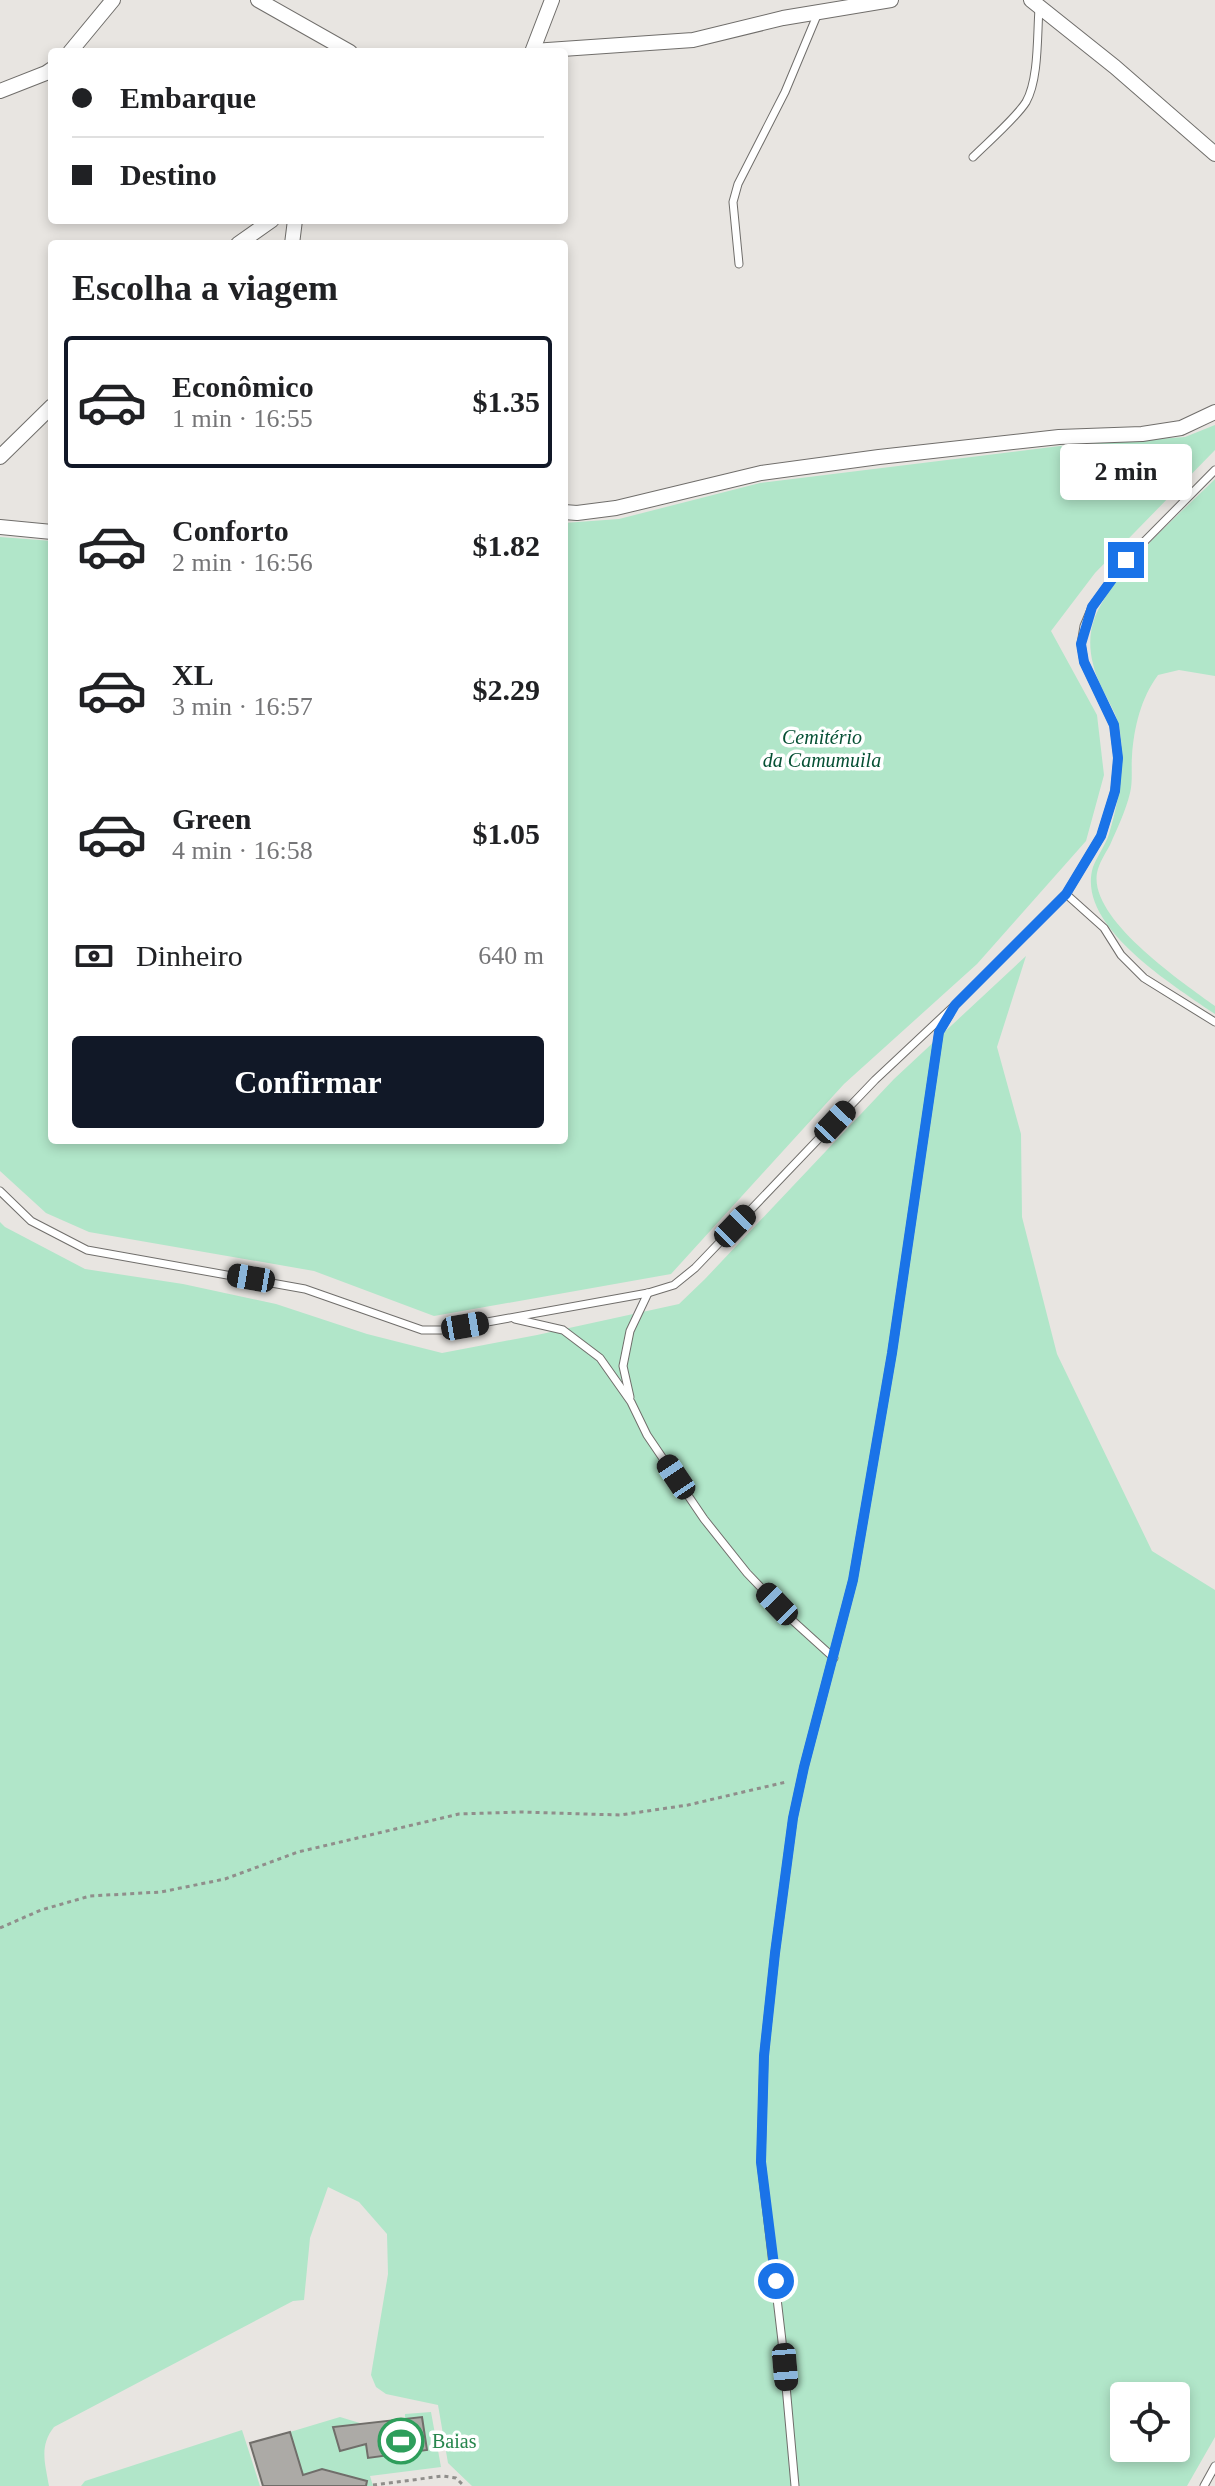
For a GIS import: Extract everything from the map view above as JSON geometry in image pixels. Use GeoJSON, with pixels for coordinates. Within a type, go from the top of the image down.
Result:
{"type":"FeatureCollection","features":[{"type":"Feature","properties":{"kind":"street"},"geometry":{"type":"LineString","coordinates":[[73,48],[113,0]]}},
{"type":"Feature","properties":{"kind":"street"},"geometry":{"type":"LineString","coordinates":[[258,0],[343,48]]}},
{"type":"Feature","properties":{"kind":"street"},"geometry":{"type":"LineString","coordinates":[[534,48],[552,0]]}},
{"type":"Feature","properties":{"kind":"street"},"geometry":{"type":"LineString","coordinates":[[568,49],[693,40],[783,18],[891,0]]}},
{"type":"Feature","properties":{"kind":"street"},"geometry":{"type":"LineString","coordinates":[[1035,3],[1215,154]]}},
{"type":"Feature","properties":{"kind":"street"},"geometry":{"type":"LineString","coordinates":[[0,91],[48,72]]}},
{"type":"Feature","properties":{"kind":"street"},"geometry":{"type":"LineString","coordinates":[[244,240],[266,224]]}},
{"type":"Feature","properties":{"kind":"street"},"geometry":{"type":"LineString","coordinates":[[0,457],[48,410]]}},
{"type":"Feature","properties":{"kind":"street"},"geometry":{"type":"LineString","coordinates":[[568,512],[616,508],[761,473],[1059,437],[1142,434],[1181,428],[1215,412]]}},
{"type":"Feature","properties":{"kind":"street"},"geometry":{"type":"LineString","coordinates":[[0,527],[48,532]]}},
{"type":"Feature","properties":{"kind":"lane"},"geometry":{"type":"LineString","coordinates":[[973,157],[1028,99],[1035,69],[1035,3]]}},
{"type":"Feature","properties":{"kind":"lane"},"geometry":{"type":"LineString","coordinates":[[739,264],[733,202],[738,184],[785,92],[818,13]]}},
{"type":"Feature","properties":{"kind":"lane"},"geometry":{"type":"LineString","coordinates":[[0,1191],[31,1221],[87,1250],[305,1289],[422,1330],[443,1330],[648,1293],[674,1285],[695,1268],[875,1080],[1066,894],[1101,836],[1115,791],[1118,758],[1114,725],[1084,662],[1081,644],[1084,626],[1092,607],[1126,560],[1215,470]]}},
{"type":"Feature","properties":{"kind":"lane"},"geometry":{"type":"LineString","coordinates":[[1066,894],[1104,928],[1121,955],[1144,978],[1215,1022]]}},
{"type":"Feature","properties":{"kind":"lane"},"geometry":{"type":"LineString","coordinates":[[795,2486],[761,2162],[764,2056],[775,1953],[793,1818],[853,1580],[892,1353],[939,1032],[955,1005]]}},
{"type":"Feature","properties":{"kind":"lane"},"geometry":{"type":"LineString","coordinates":[[631,1402],[623,1366],[630,1331],[648,1293]]}},
{"type":"Feature","properties":{"kind":"lane"},"geometry":{"type":"LineString","coordinates":[[508,1318],[563,1330],[600,1358],[704,1519],[747,1573],[834,1658]]}},
{"type":"Feature","properties":{"kind":"lane"},"geometry":{"type":"LineString","coordinates":[[1204,2486],[1215,2466]]}},
{"type":"Feature","properties":{"kind":"path"},"geometry":{"type":"LineString","coordinates":[[0,1928],[41,1910],[90,1896],[161,1892],[225,1879],[298,1852],[459,1814],[620,1815],[688,1805],[802,1778]]}},
{"type":"Feature","properties":{"kind":"path"},"geometry":{"type":"LineString","coordinates":[[373,2485],[443,2476],[456,2478],[464,2486]]}},
{"type":"Feature","properties":{"kind":"green space","name":"Cemitério da Camumuila"},"geometry":{"type":"Polygon","coordinates":[[[1215,425],[1215,450],[1095,573],[1051,631],[1097,715],[1104,775],[1086,841],[977,964],[844,1084],[671,1274],[434,1316],[314,1271],[89,1232],[46,1213],[0,1171],[0,537],[48,541],[48,1144],[568,1144],[568,523],[619,519],[760,483],[1060,446],[1185,437],[1215,425]]]}},
{"type":"Feature","properties":{"kind":"green space"},"geometry":{"type":"Polygon","coordinates":[[[1215,479],[1215,676],[1179,670],[1158,675],[1152,684],[1137,724],[1128,799],[1097,873],[1098,891],[1107,910],[1122,929],[1161,966],[1215,1006],[1215,1014],[1132,952],[1099,911],[1091,889],[1093,867],[1114,816],[1122,762],[1119,726],[1095,671],[1090,640],[1095,617],[1117,580],[1215,479]]]}},
{"type":"Feature","properties":{"kind":"green space"},"geometry":{"type":"Polygon","coordinates":[[[1026,956],[997,1047],[1021,1134],[1022,1217],[1057,1354],[1152,1551],[1215,1590],[1215,2437],[1187,2486],[472,2486],[448,2463],[438,2405],[386,2394],[376,2387],[371,2375],[388,2274],[387,2234],[359,2202],[328,2187],[310,2238],[304,2300],[293,2301],[54,2427],[45,2448],[49,2486],[0,2486],[0,1222],[85,1269],[183,1284],[276,1304],[367,1334],[442,1353],[679,1304],[894,1079],[1026,956]]]}},
{"type":"Feature","properties":{"kind":"green space"},"geometry":{"type":"Polygon","coordinates":[[[431,2412],[441,2467],[370,2476],[373,2486],[306,2486],[290,2432],[340,2417],[363,2424],[405,2419],[405,2414],[431,2412]]]}},
{"type":"Feature","properties":{"kind":"green space"},"geometry":{"type":"Polygon","coordinates":[[[242,2430],[260,2486],[81,2486],[85,2481],[242,2430]]]}},
{"type":"Feature","properties":{"kind":"building"},"geometry":{"type":"Polygon","coordinates":[[[422,2417],[427,2450],[368,2458],[366,2444],[340,2451],[333,2427],[422,2417]]]}},
{"type":"Feature","properties":{"kind":"building"},"geometry":{"type":"Polygon","coordinates":[[[290,2432],[303,2475],[322,2469],[367,2481],[366,2486],[263,2486],[250,2443],[290,2432]]]}},
{"type":"Feature","properties":{"kind":"place","name":"Baias"},"geometry":{"type":"Point","coordinates":[401,2441]}},
{"type":"Feature","properties":{"kind":"route"},"geometry":{"type":"LineString","coordinates":[[776,2281],[761,2162],[764,2056],[775,1953],[793,1818],[853,1580],[892,1353],[939,1032],[955,1005],[1066,894],[1101,836],[1115,791],[1118,758],[1114,725],[1084,662],[1081,644],[1092,607],[1126,560]]}}]}
